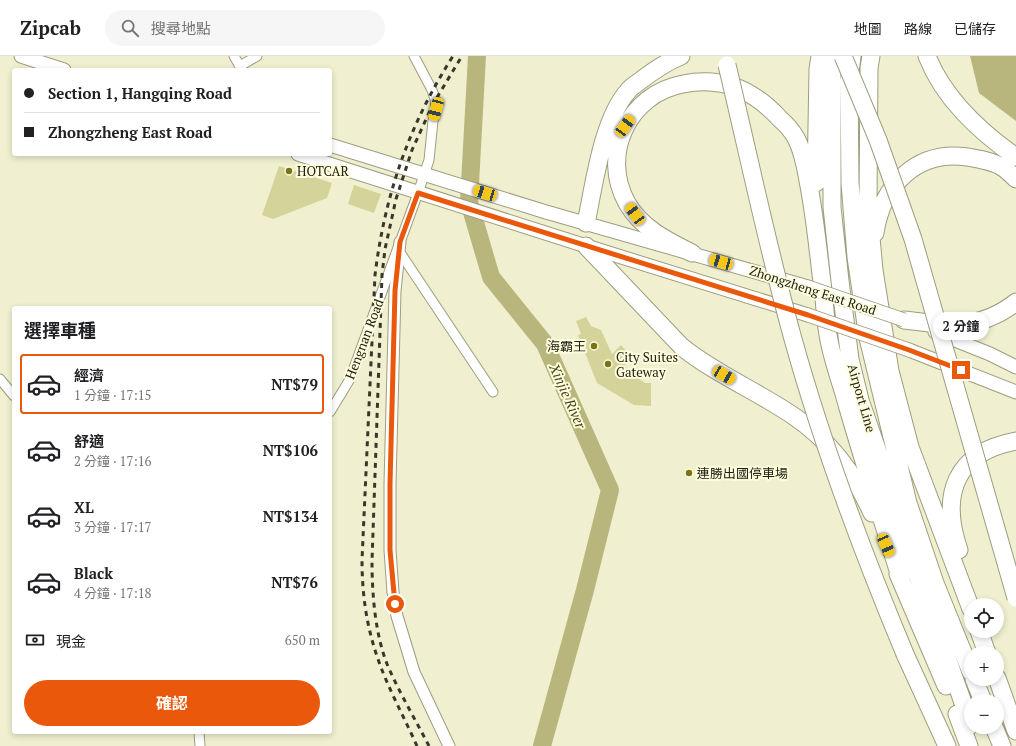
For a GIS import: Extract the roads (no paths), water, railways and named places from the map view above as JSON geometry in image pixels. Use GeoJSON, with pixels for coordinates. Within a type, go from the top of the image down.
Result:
{"type":"FeatureCollection","features":[{"type":"Feature","properties":{"kind":"highway"},"geometry":{"type":"LineString","coordinates":[[586,223],[604,138],[618,106],[628,91],[653,71],[681,56]]}},
{"type":"Feature","properties":{"kind":"highway"},"geometry":{"type":"LineString","coordinates":[[724,56],[749,156],[771,257],[815,416],[844,500],[872,574],[905,654],[947,746]]}},
{"type":"Feature","properties":{"kind":"highway"},"geometry":{"type":"LineString","coordinates":[[817,237],[817,92],[820,56]]}},
{"type":"Feature","properties":{"kind":"highway","name":"Airport Line"},"geometry":{"type":"LineString","coordinates":[[832,56],[832,207],[850,359],[860,400],[878,452],[903,536],[964,706]]}},
{"type":"Feature","properties":{"kind":"highway"},"geometry":{"type":"LineString","coordinates":[[843,56],[878,140],[913,239],[1016,598]]}},
{"type":"Feature","properties":{"kind":"highway","name":"Airport Line"},"geometry":{"type":"LineString","coordinates":[[852,56],[849,81],[850,183],[856,257],[868,338],[908,503],[935,583],[964,655]]}},
{"type":"Feature","properties":{"kind":"highway"},"geometry":{"type":"LineString","coordinates":[[871,56],[869,68],[868,205],[872,253],[890,371],[910,447],[967,598]]}},
{"type":"Feature","properties":{"kind":"highway"},"geometry":{"type":"LineString","coordinates":[[927,56],[931,67],[945,91],[966,115],[997,144],[1014,156]]}},
{"type":"Feature","properties":{"kind":"highway"},"geometry":{"type":"LineString","coordinates":[[692,253],[662,238],[648,228],[635,214],[627,203],[618,182],[616,163],[619,142],[625,126],[638,108],[650,98],[672,86],[691,82],[714,82],[740,88],[752,95],[771,108],[796,138],[804,161],[813,209],[829,341],[902,584]]}},
{"type":"Feature","properties":{"kind":"highway"},"geometry":{"type":"LineString","coordinates":[[872,253],[876,228],[887,195],[898,180],[920,164],[953,155],[980,159],[1003,167],[1016,179]]}},
{"type":"Feature","properties":{"kind":"highway"},"geometry":{"type":"LineString","coordinates":[[583,245],[682,347],[694,357],[795,417],[819,436],[832,450],[854,479],[867,503],[947,689],[969,746]]}},
{"type":"Feature","properties":{"kind":"highway"},"geometry":{"type":"LineString","coordinates":[[904,320],[945,324],[970,323],[993,317],[1016,302]]}},
{"type":"Feature","properties":{"kind":"highway"},"geometry":{"type":"LineString","coordinates":[[976,598],[954,534],[950,509],[953,486],[960,473],[969,462],[982,452],[1002,444],[1016,441]]}},
{"type":"Feature","properties":{"kind":"highway"},"geometry":{"type":"LineString","coordinates":[[1000,686],[1016,732]]}},
{"type":"Feature","properties":{"kind":"highway","name":"Airport Line"},"geometry":{"type":"LineString","coordinates":[[974,734],[978,746]]}},
{"type":"Feature","properties":{"kind":"highway"},"geometry":{"type":"LineString","coordinates":[[997,734],[1002,746]]}},
{"type":"Feature","properties":{"kind":"main road"},"geometry":{"type":"LineString","coordinates":[[21,56],[58,68]]}},
{"type":"Feature","properties":{"kind":"main road","name":"Zhongzheng East Road"},"geometry":{"type":"LineString","coordinates":[[332,146],[586,223],[808,287],[904,320],[990,354],[1016,367]]}},
{"type":"Feature","properties":{"kind":"main road","name":"Zhongzheng East Road"},"geometry":{"type":"LineString","coordinates":[[304,156],[808,315],[909,350],[1016,392]]}},
{"type":"Feature","properties":{"kind":"main road"},"geometry":{"type":"LineString","coordinates":[[583,245],[586,223]]}},
{"type":"Feature","properties":{"kind":"street"},"geometry":{"type":"LineString","coordinates":[[234,56],[241,68],[256,56]]}},
{"type":"Feature","properties":{"kind":"street","name":"Hengnan Road"},"geometry":{"type":"LineString","coordinates":[[332,409],[350,379],[400,246],[425,174],[430,155],[433,121],[436,109],[435,99],[432,90],[414,56]]}},
{"type":"Feature","properties":{"kind":"street"},"geometry":{"type":"LineString","coordinates":[[400,246],[493,392]]}},
{"type":"Feature","properties":{"kind":"street"},"geometry":{"type":"LineString","coordinates":[[400,246],[395,291],[390,484],[390,550],[394,592],[397,616],[414,672],[449,746]]}},
{"type":"Feature","properties":{"kind":"street"},"geometry":{"type":"LineString","coordinates":[[0,379],[12,394]]}},
{"type":"Feature","properties":{"kind":"street"},"geometry":{"type":"LineString","coordinates":[[199,734],[200,746]]}},
{"type":"Feature","properties":{"kind":"waterway","name":"Xinjie River"},"geometry":{"type":"LineString","coordinates":[[477,56],[469,202],[491,277],[545,344],[610,490],[585,590],[542,746]]}},
{"type":"Feature","properties":{"kind":"railway"},"geometry":{"type":"LineString","coordinates":[[417,746],[392,694],[379,662],[368,625],[363,586],[362,560],[375,275],[385,216],[401,161],[424,108],[437,82],[453,56]]}},
{"type":"Feature","properties":{"kind":"railway"},"geometry":{"type":"LineString","coordinates":[[429,746],[387,664],[377,626],[374,600],[372,561],[382,275],[385,249],[396,199],[412,150],[433,104],[462,56]]}},
{"type":"Feature","properties":{"kind":"place","name":"HOTCAR"},"geometry":{"type":"Point","coordinates":[289,171]}},
{"type":"Feature","properties":{"kind":"place","name":"海霸王"},"geometry":{"type":"Point","coordinates":[594,346]}},
{"type":"Feature","properties":{"kind":"place","name":"City Suites Gateway"},"geometry":{"type":"Point","coordinates":[608,364]}},
{"type":"Feature","properties":{"kind":"place","name":"連勝出國停車場"},"geometry":{"type":"Point","coordinates":[689,473]}}]}
